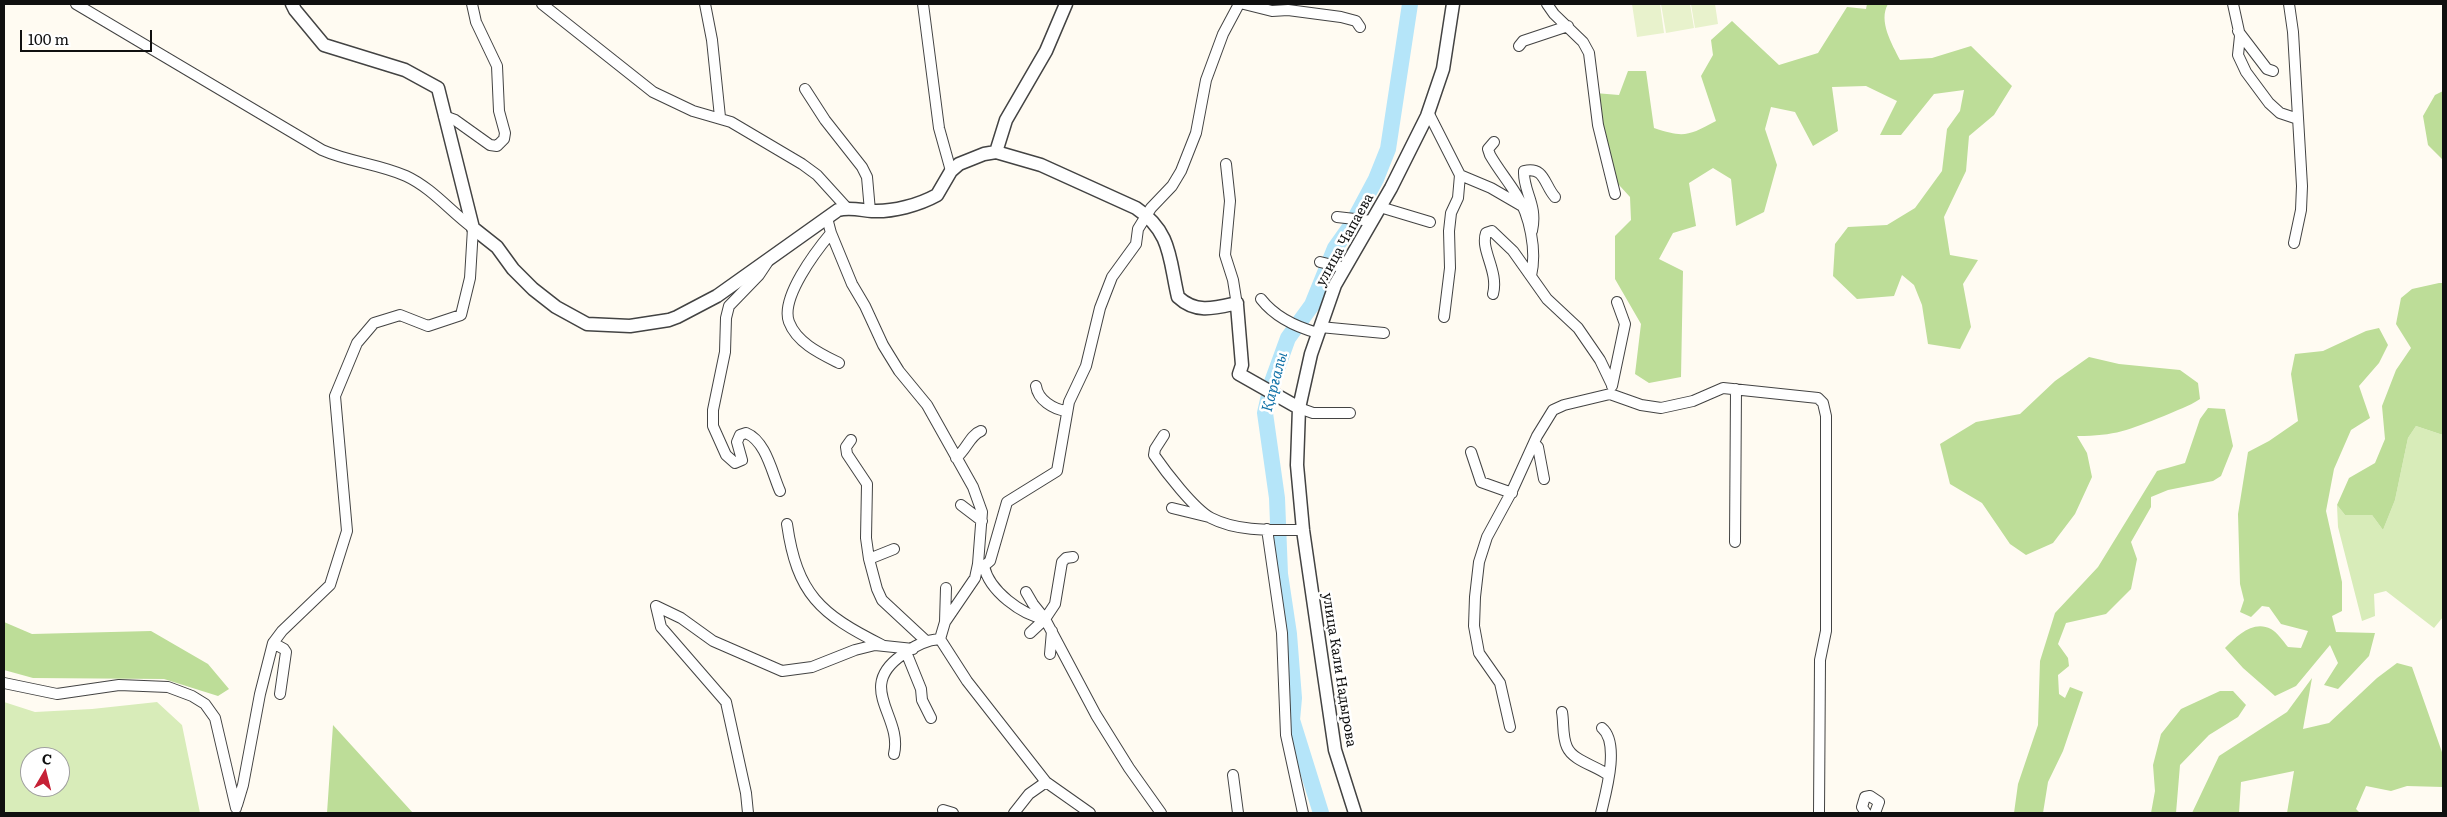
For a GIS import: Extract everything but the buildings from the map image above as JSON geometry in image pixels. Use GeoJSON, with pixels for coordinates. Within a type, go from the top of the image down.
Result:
{"type":"FeatureCollection","features":[{"type":"Feature","properties":{"kind":"street"},"geometry":{"type":"LineString","coordinates":[[76,4],[322,150],[349,161],[391,170],[408,176],[426,188],[498,247],[519,276],[556,307],[588,324],[630,326],[668,320],[717,296],[768,262],[838,210],[847,208],[870,211],[900,208],[933,198],[937,195],[951,171],[970,159],[996,152],[1041,165],[1136,208],[1146,215],[1160,230],[1167,245],[1178,297],[1190,305],[1208,310],[1237,304]]}},
{"type":"Feature","properties":{"kind":"street"},"geometry":{"type":"LineString","coordinates":[[4,683],[57,694],[119,685],[168,686],[192,696],[205,704],[215,718],[236,808],[243,785],[260,694],[273,643],[282,631],[330,585],[347,531],[335,396],[357,343],[374,323],[400,315],[428,326],[461,315],[470,278],[473,228],[438,88],[406,70],[324,45],[292,4]]}},
{"type":"Feature","properties":{"kind":"street"},"geometry":{"type":"LineString","coordinates":[[444,116],[455,120],[490,145],[497,146],[504,139],[505,133],[499,112],[497,66],[476,22],[472,4]]}},
{"type":"Feature","properties":{"kind":"street"},"geometry":{"type":"LineString","coordinates":[[542,4],[653,92],[693,111],[720,117],[802,164],[817,175],[847,208]]}},
{"type":"Feature","properties":{"kind":"street"},"geometry":{"type":"LineString","coordinates":[[705,4],[712,40],[720,117]]}},
{"type":"Feature","properties":{"kind":"street"},"geometry":{"type":"LineString","coordinates":[[923,4],[939,128],[951,171]]}},
{"type":"Feature","properties":{"kind":"street"},"geometry":{"type":"LineString","coordinates":[[996,152],[1006,120],[1046,51],[1066,4]]}},
{"type":"Feature","properties":{"kind":"street"},"geometry":{"type":"LineString","coordinates":[[945,622],[982,565],[990,561],[1008,502],[1057,471],[1066,411],[1073,390],[1086,366],[1100,308],[1110,283],[1136,244],[1138,229],[1146,215],[1172,186],[1181,171],[1196,133],[1206,80],[1223,34],[1239,4]]}},
{"type":"Feature","properties":{"kind":"street"},"geometry":{"type":"LineString","coordinates":[[1244,4],[1272,11],[1288,10],[1341,17],[1356,21],[1360,26]]}},
{"type":"Feature","properties":{"kind":"street","name":"улица Чапаева"},"geometry":{"type":"LineString","coordinates":[[1304,530],[1298,465],[1299,408],[1319,330],[1335,285],[1339,266],[1366,220],[1380,207],[1428,112],[1443,68],[1453,4]]}},
{"type":"Feature","properties":{"kind":"street"},"geometry":{"type":"LineString","coordinates":[[1547,4],[1554,14],[1583,42],[1589,53],[1598,125],[1615,194]]}},
{"type":"Feature","properties":{"kind":"street"},"geometry":{"type":"LineString","coordinates":[[2233,4],[2238,31],[2238,55],[2256,88],[2280,113],[2298,119]]}},
{"type":"Feature","properties":{"kind":"street"},"geometry":{"type":"LineString","coordinates":[[2289,4],[2302,186],[2301,210],[2294,243]]}},
{"type":"Feature","properties":{"kind":"street"},"geometry":{"type":"LineString","coordinates":[[1519,46],[1523,41],[1568,26]]}},
{"type":"Feature","properties":{"kind":"street"},"geometry":{"type":"LineString","coordinates":[[2238,31],[2267,69],[2273,71]]}},
{"type":"Feature","properties":{"kind":"street"},"geometry":{"type":"LineString","coordinates":[[806,89],[825,120],[867,176],[870,211]]}},
{"type":"Feature","properties":{"kind":"street"},"geometry":{"type":"LineString","coordinates":[[1428,112],[1460,175],[1458,198],[1452,212],[1449,231],[1450,268],[1444,317]]}},
{"type":"Feature","properties":{"kind":"street"},"geometry":{"type":"LineString","coordinates":[[1494,142],[1488,149],[1490,155],[1523,206],[1531,236]]}},
{"type":"Feature","properties":{"kind":"street"},"geometry":{"type":"LineString","coordinates":[[1226,164],[1230,200],[1225,255],[1233,280],[1237,304],[1242,365],[1240,374],[1299,408],[1313,413],[1350,413]]}},
{"type":"Feature","properties":{"kind":"street"},"geometry":{"type":"LineString","coordinates":[[1531,276],[1533,266],[1531,236],[1534,205],[1524,177],[1524,171],[1538,171],[1545,176],[1551,192],[1556,197]]}},
{"type":"Feature","properties":{"kind":"street"},"geometry":{"type":"LineString","coordinates":[[1460,175],[1491,188],[1523,206]]}},
{"type":"Feature","properties":{"kind":"street"},"geometry":{"type":"LineString","coordinates":[[1380,207],[1430,222]]}},
{"type":"Feature","properties":{"kind":"street"},"geometry":{"type":"LineString","coordinates":[[1342,217],[1366,220]]}},
{"type":"Feature","properties":{"kind":"street"},"geometry":{"type":"LineString","coordinates":[[827,218],[831,233],[852,284],[893,360],[926,405],[974,487],[982,512],[982,565],[988,576],[1006,598],[1027,614],[1045,619]]}},
{"type":"Feature","properties":{"kind":"street"},"geometry":{"type":"LineString","coordinates":[[1493,294],[1495,285],[1492,265],[1484,239],[1486,232],[1492,231],[1498,235],[1547,299],[1578,328],[1600,360],[1611,390],[1641,405],[1661,408],[1692,401],[1723,388],[1818,398],[1823,403],[1826,425],[1827,518],[1826,631],[1820,660],[1820,813]]}},
{"type":"Feature","properties":{"kind":"street"},"geometry":{"type":"LineString","coordinates":[[831,233],[809,262],[797,285],[791,298],[789,321],[805,344],[839,363]]}},
{"type":"Feature","properties":{"kind":"street"},"geometry":{"type":"LineString","coordinates":[[768,262],[727,311],[725,352],[713,410],[714,426],[726,455],[735,463],[742,460],[737,442],[740,435],[746,433],[756,439],[762,446],[780,491]]}},
{"type":"Feature","properties":{"kind":"street"},"geometry":{"type":"LineString","coordinates":[[1320,262],[1339,266]]}},
{"type":"Feature","properties":{"kind":"street"},"geometry":{"type":"LineString","coordinates":[[858,295],[876,311]]}},
{"type":"Feature","properties":{"kind":"street"},"geometry":{"type":"LineString","coordinates":[[1261,299],[1267,307],[1288,322],[1301,328],[1384,333]]}},
{"type":"Feature","properties":{"kind":"street"},"geometry":{"type":"LineString","coordinates":[[1611,390],[1625,324],[1616,302]]}},
{"type":"Feature","properties":{"kind":"street"},"geometry":{"type":"LineString","coordinates":[[1036,386],[1037,391],[1049,404],[1066,411]]}},
{"type":"Feature","properties":{"kind":"street"},"geometry":{"type":"LineString","coordinates":[[1734,542],[1736,389]]}},
{"type":"Feature","properties":{"kind":"street"},"geometry":{"type":"LineString","coordinates":[[1510,726],[1500,684],[1479,653],[1474,626],[1479,562],[1487,536],[1512,493],[1534,443],[1553,410],[1611,390]]}},
{"type":"Feature","properties":{"kind":"street"},"geometry":{"type":"LineString","coordinates":[[956,458],[965,451],[972,436],[981,430]]}},
{"type":"Feature","properties":{"kind":"street"},"geometry":{"type":"LineString","coordinates":[[1164,435],[1155,449],[1154,455],[1170,477],[1210,517]]}},
{"type":"Feature","properties":{"kind":"street"},"geometry":{"type":"LineString","coordinates":[[852,440],[846,447],[846,454],[867,484],[866,538],[868,560],[882,600],[926,640]]}},
{"type":"Feature","properties":{"kind":"street"},"geometry":{"type":"LineString","coordinates":[[1534,443],[1538,447],[1544,479]]}},
{"type":"Feature","properties":{"kind":"street"},"geometry":{"type":"LineString","coordinates":[[1471,452],[1481,482],[1512,493]]}},
{"type":"Feature","properties":{"kind":"street"},"geometry":{"type":"LineString","coordinates":[[961,505],[982,521]]}},
{"type":"Feature","properties":{"kind":"street"},"geometry":{"type":"LineString","coordinates":[[1172,508],[1210,517],[1232,526],[1304,530]]}},
{"type":"Feature","properties":{"kind":"street"},"geometry":{"type":"LineString","coordinates":[[787,524],[791,554],[800,577],[810,594],[838,621],[883,645],[909,650]]}},
{"type":"Feature","properties":{"kind":"street"},"geometry":{"type":"LineString","coordinates":[[1269,529],[1282,634],[1286,734],[1303,813]]}},
{"type":"Feature","properties":{"kind":"street","name":"улица Кали Надырова"},"geometry":{"type":"LineString","coordinates":[[1304,530],[1335,750],[1355,813]]}},
{"type":"Feature","properties":{"kind":"street"},"geometry":{"type":"LineString","coordinates":[[868,560],[894,549]]}},
{"type":"Feature","properties":{"kind":"street"},"geometry":{"type":"LineString","coordinates":[[1030,633],[1045,619],[1055,604],[1062,562],[1066,558],[1073,557]]}},
{"type":"Feature","properties":{"kind":"street"},"geometry":{"type":"LineString","coordinates":[[946,588],[945,622],[940,639],[967,681],[1046,782],[1090,813]]}},
{"type":"Feature","properties":{"kind":"street"},"geometry":{"type":"LineString","coordinates":[[1026,592],[1032,604],[1045,619],[1052,631],[1096,714],[1129,768],[1161,813]]}},
{"type":"Feature","properties":{"kind":"street"},"geometry":{"type":"LineString","coordinates":[[748,813],[746,793],[726,702],[662,627],[656,606],[680,618],[713,641],[782,671],[812,667],[860,649],[883,645]]}},
{"type":"Feature","properties":{"kind":"street"},"geometry":{"type":"LineString","coordinates":[[1050,654],[1052,631]]}},
{"type":"Feature","properties":{"kind":"street"},"geometry":{"type":"LineString","coordinates":[[894,754],[896,734],[882,701],[882,684],[886,669],[909,650],[926,640],[940,639]]}},
{"type":"Feature","properties":{"kind":"street"},"geometry":{"type":"LineString","coordinates":[[273,643],[286,652],[280,694]]}},
{"type":"Feature","properties":{"kind":"street"},"geometry":{"type":"LineString","coordinates":[[909,650],[921,689],[922,700],[931,718]]}},
{"type":"Feature","properties":{"kind":"street"},"geometry":{"type":"LineString","coordinates":[[1562,712],[1567,748],[1573,756],[1600,768],[1608,775]]}},
{"type":"Feature","properties":{"kind":"street"},"geometry":{"type":"LineString","coordinates":[[1601,813],[1612,744],[1606,731],[1602,728]]}},
{"type":"Feature","properties":{"kind":"street"},"geometry":{"type":"LineString","coordinates":[[1233,776],[1238,813]]}},
{"type":"Feature","properties":{"kind":"street"},"geometry":{"type":"LineString","coordinates":[[1014,813],[1029,794],[1046,782]]}},
{"type":"Feature","properties":{"kind":"street"},"geometry":{"type":"LineString","coordinates":[[1866,813],[1863,803],[1865,797],[1870,796],[1879,802],[1875,813]]}},
{"type":"Feature","properties":{"kind":"green space"},"geometry":{"type":"Polygon","coordinates":[[[1632,4],[1660,4],[1664,33],[1637,37],[1632,4]]]}},
{"type":"Feature","properties":{"kind":"green space"},"geometry":{"type":"Polygon","coordinates":[[[1661,4],[1690,4],[1694,28],[1666,33],[1661,4]]]}},
{"type":"Feature","properties":{"kind":"green space"},"geometry":{"type":"Polygon","coordinates":[[[1691,4],[1715,4],[1718,24],[1695,28],[1691,4]]]}},
{"type":"Feature","properties":{"kind":"green space"},"geometry":{"type":"Polygon","coordinates":[[[1867,4],[1888,4],[1885,11],[1885,25],[1900,60],[1932,58],[1971,46],[2012,86],[1994,115],[1969,136],[1966,171],[1944,217],[1950,255],[1978,260],[1963,284],[1971,327],[1960,349],[1928,344],[1922,305],[1914,285],[1902,275],[1894,296],[1857,299],[1833,276],[1835,244],[1848,227],[1887,225],[1915,208],[1942,171],[1947,129],[1960,111],[1964,90],[1934,94],[1901,135],[1880,135],[1897,101],[1866,86],[1832,87],[1838,131],[1813,146],[1795,112],[1771,107],[1765,129],[1777,165],[1764,212],[1736,226],[1731,179],[1713,168],[1689,183],[1696,226],[1673,233],[1659,259],[1683,271],[1681,377],[1649,383],[1635,374],[1641,324],[1615,279],[1615,236],[1631,220],[1630,197],[1609,174],[1595,93],[1619,95],[1628,71],[1646,71],[1654,128],[1679,134],[1699,130],[1716,121],[1701,76],[1713,55],[1711,40],[1732,21],[1779,65],[1818,53],[1847,7],[1866,9],[1867,4]]]}},
{"type":"Feature","properties":{"kind":"green space"},"geometry":{"type":"Polygon","coordinates":[[[2443,91],[2443,160],[2428,145],[2423,116],[2435,95],[2443,91]]]}},
{"type":"Feature","properties":{"kind":"green space"},"geometry":{"type":"Polygon","coordinates":[[[2443,283],[2443,435],[2416,426],[2408,438],[2395,500],[2383,530],[2372,515],[2345,515],[2337,505],[2349,478],[2375,463],[2385,439],[2382,406],[2396,370],[2411,348],[2396,324],[2401,298],[2412,289],[2443,283]]]}},
{"type":"Feature","properties":{"kind":"green space"},"geometry":{"type":"Polygon","coordinates":[[[2379,328],[2388,345],[2379,363],[2359,386],[2370,418],[2351,430],[2334,469],[2326,511],[2342,582],[2342,611],[2332,616],[2336,632],[2375,633],[2369,656],[2338,689],[2324,685],[2338,663],[2330,645],[2296,686],[2275,696],[2243,668],[2225,648],[2246,631],[2258,626],[2273,630],[2288,647],[2301,648],[2308,631],[2281,624],[2269,607],[2262,606],[2251,617],[2240,612],[2244,600],[2240,584],[2238,514],[2248,452],[2269,441],[2298,421],[2291,374],[2295,354],[2323,351],[2366,331],[2379,328]]]}},
{"type":"Feature","properties":{"kind":"green space"},"geometry":{"type":"Polygon","coordinates":[[[2089,357],[2119,364],[2180,370],[2198,383],[2200,399],[2164,416],[2131,428],[2102,435],[2077,436],[2087,453],[2092,477],[2075,514],[2053,543],[2026,555],[2010,544],[1982,503],[1950,484],[1940,444],[1976,422],[2020,414],[2055,381],[2089,357]]]}},
{"type":"Feature","properties":{"kind":"green space"},"geometry":{"type":"Polygon","coordinates":[[[2208,408],[2225,409],[2233,446],[2221,476],[2213,481],[2168,490],[2151,497],[2151,507],[2131,542],[2137,559],[2131,589],[2106,614],[2066,623],[2058,644],[2068,658],[2069,666],[2058,675],[2059,694],[2065,698],[2070,687],[2083,692],[2063,751],[2048,782],[2043,813],[2014,813],[2018,784],[2038,725],[2040,661],[2055,613],[2098,567],[2157,471],[2185,463],[2200,419],[2208,408]]]}},
{"type":"Feature","properties":{"kind":"green space"},"geometry":{"type":"Polygon","coordinates":[[[2416,426],[2443,435],[2443,617],[2434,628],[2386,591],[2374,594],[2375,616],[2362,621],[2338,527],[2337,505],[2345,515],[2372,515],[2383,530],[2395,500],[2408,438],[2416,426]]]}},
{"type":"Feature","properties":{"kind":"green space"},"geometry":{"type":"Polygon","coordinates":[[[4,622],[32,634],[151,631],[208,664],[229,689],[218,696],[164,679],[33,678],[4,670],[4,622]]]}},
{"type":"Feature","properties":{"kind":"green space"},"geometry":{"type":"Polygon","coordinates":[[[2397,663],[2412,667],[2443,755],[2443,787],[2407,786],[2391,791],[2366,786],[2356,809],[2360,813],[2287,813],[2294,771],[2241,782],[2239,813],[2192,813],[2219,756],[2287,712],[2312,678],[2303,729],[2329,723],[2377,678],[2397,663]]]}},
{"type":"Feature","properties":{"kind":"green space"},"geometry":{"type":"Polygon","coordinates":[[[2220,691],[2233,691],[2246,705],[2238,717],[2209,735],[2180,765],[2176,813],[2151,813],[2155,791],[2153,765],[2161,734],[2181,709],[2220,691]]]}},
{"type":"Feature","properties":{"kind":"green space"},"geometry":{"type":"Polygon","coordinates":[[[4,702],[35,712],[92,709],[157,702],[182,725],[200,813],[4,813],[4,702]]]}},
{"type":"Feature","properties":{"kind":"green space"},"geometry":{"type":"Polygon","coordinates":[[[333,725],[413,813],[327,813],[333,725]]]}},
{"type":"Feature","properties":{"kind":"waterway","name":"Қарғалы"},"geometry":{"type":"LineString","coordinates":[[1321,813],[1292,720],[1294,698],[1289,634],[1280,574],[1277,498],[1265,413],[1272,382],[1288,338],[1312,305],[1335,248],[1352,224],[1376,179],[1388,149],[1410,4]]}}]}
